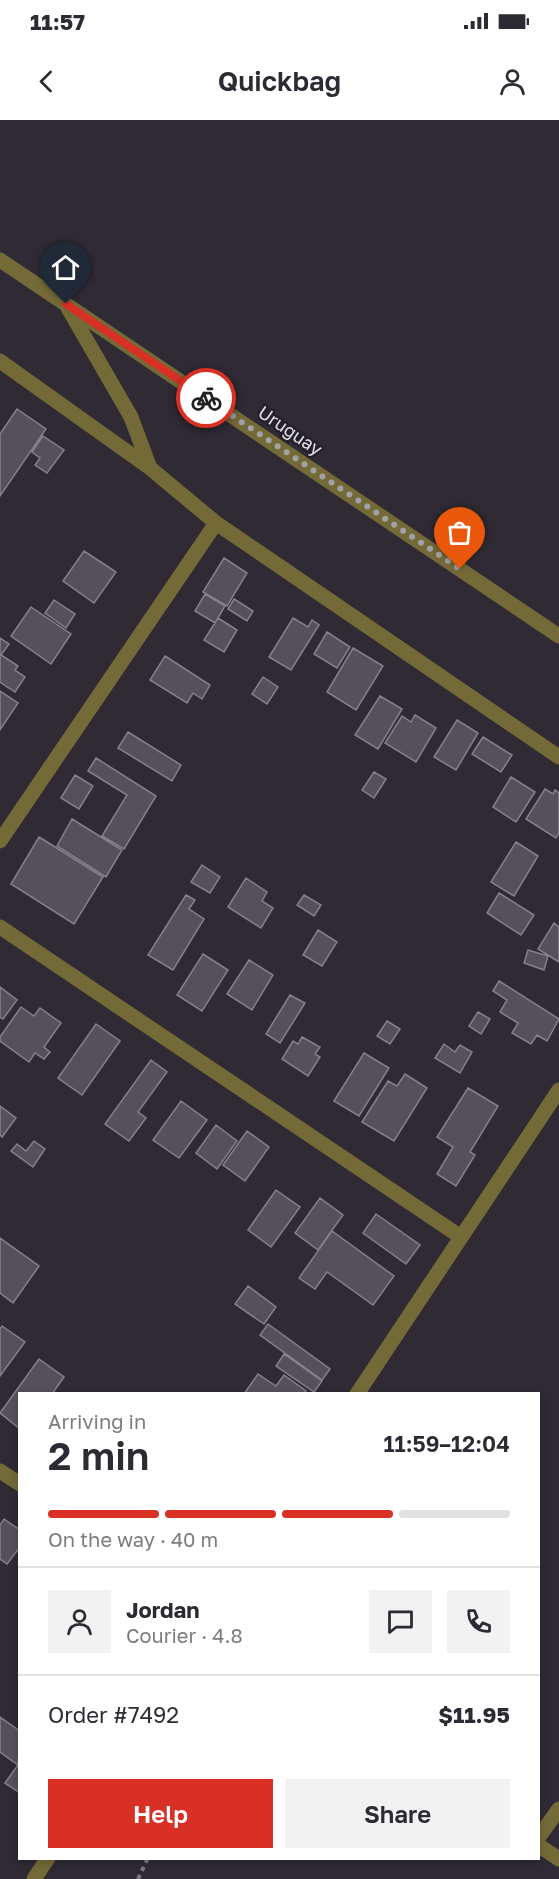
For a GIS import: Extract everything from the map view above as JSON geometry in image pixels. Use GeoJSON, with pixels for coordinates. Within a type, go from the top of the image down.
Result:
{"type":"FeatureCollection","features":[{"type":"Feature","properties":{"kind":"street","name":"Uruguay"},"geometry":{"type":"LineString","coordinates":[[0,260],[559,636]]}},
{"type":"Feature","properties":{"kind":"street"},"geometry":{"type":"LineString","coordinates":[[66,304],[131,417],[150,468]]}},
{"type":"Feature","properties":{"kind":"street"},"geometry":{"type":"LineString","coordinates":[[0,361],[150,468],[216,523],[559,758]]}},
{"type":"Feature","properties":{"kind":"street"},"geometry":{"type":"LineString","coordinates":[[0,841],[216,523]]}},
{"type":"Feature","properties":{"kind":"street"},"geometry":{"type":"LineString","coordinates":[[0,927],[461,1237]]}},
{"type":"Feature","properties":{"kind":"street"},"geometry":{"type":"LineString","coordinates":[[358,1392],[559,1090]]}},
{"type":"Feature","properties":{"kind":"street"},"geometry":{"type":"LineString","coordinates":[[0,1471],[18,1483]]}},
{"type":"Feature","properties":{"kind":"street"},"geometry":{"type":"LineString","coordinates":[[540,1835],[559,1809]]}},
{"type":"Feature","properties":{"kind":"street"},"geometry":{"type":"LineString","coordinates":[[540,1846],[559,1859]]}},
{"type":"Feature","properties":{"kind":"street"},"geometry":{"type":"LineString","coordinates":[[34,1879],[47,1860]]}},
{"type":"Feature","properties":{"kind":"path"},"geometry":{"type":"LineString","coordinates":[[138,1879],[147,1860]]}},
{"type":"Feature","properties":{"kind":"building"},"geometry":{"type":"Polygon","coordinates":[[[17,409],[46,429],[0,496],[0,434],[17,409]]]}},
{"type":"Feature","properties":{"kind":"building"},"geometry":{"type":"Polygon","coordinates":[[[43,436],[64,450],[47,473],[35,465],[40,458],[32,452],[43,436]]]}},
{"type":"Feature","properties":{"kind":"building"},"geometry":{"type":"Polygon","coordinates":[[[84,551],[116,572],[94,603],[63,581],[84,551]]]}},
{"type":"Feature","properties":{"kind":"building"},"geometry":{"type":"Polygon","coordinates":[[[224,558],[247,573],[227,606],[203,592],[224,558]]]}},
{"type":"Feature","properties":{"kind":"building"},"geometry":{"type":"Polygon","coordinates":[[[205,594],[225,606],[215,623],[195,611],[205,594]]]}},
{"type":"Feature","properties":{"kind":"building"},"geometry":{"type":"Polygon","coordinates":[[[234,599],[253,611],[247,621],[228,609],[234,599]]]}},
{"type":"Feature","properties":{"kind":"building"},"geometry":{"type":"Polygon","coordinates":[[[54,600],[75,614],[66,628],[45,613],[54,600]]]}},
{"type":"Feature","properties":{"kind":"building"},"geometry":{"type":"Polygon","coordinates":[[[31,607],[71,634],[51,664],[11,636],[31,607]]]}},
{"type":"Feature","properties":{"kind":"building"},"geometry":{"type":"Polygon","coordinates":[[[218,618],[237,630],[224,652],[204,640],[218,618]]]}},
{"type":"Feature","properties":{"kind":"building"},"geometry":{"type":"Polygon","coordinates":[[[293,618],[308,627],[312,620],[319,625],[291,670],[269,657],[293,618]]]}},
{"type":"Feature","properties":{"kind":"building"},"geometry":{"type":"Polygon","coordinates":[[[327,632],[350,647],[337,668],[314,654],[327,632]]]}},
{"type":"Feature","properties":{"kind":"building"},"geometry":{"type":"Polygon","coordinates":[[[0,638],[9,644],[1,655],[18,666],[15,670],[25,677],[15,692],[0,682],[0,638]]]}},
{"type":"Feature","properties":{"kind":"building"},"geometry":{"type":"Polygon","coordinates":[[[353,648],[383,666],[356,710],[327,692],[353,648]]]}},
{"type":"Feature","properties":{"kind":"building"},"geometry":{"type":"Polygon","coordinates":[[[165,656],[210,685],[202,699],[193,693],[187,703],[150,680],[165,656]]]}},
{"type":"Feature","properties":{"kind":"building"},"geometry":{"type":"Polygon","coordinates":[[[263,677],[278,687],[267,704],[252,694],[263,677]]]}},
{"type":"Feature","properties":{"kind":"building"},"geometry":{"type":"Polygon","coordinates":[[[0,691],[18,703],[0,730],[0,691]]]}},
{"type":"Feature","properties":{"kind":"building"},"geometry":{"type":"Polygon","coordinates":[[[380,696],[402,709],[378,749],[355,735],[380,696]]]}},
{"type":"Feature","properties":{"kind":"building"},"geometry":{"type":"Polygon","coordinates":[[[415,715],[436,728],[416,762],[385,743],[402,716],[411,722],[415,715]]]}},
{"type":"Feature","properties":{"kind":"building"},"geometry":{"type":"Polygon","coordinates":[[[457,720],[478,733],[456,770],[434,757],[457,720]]]}},
{"type":"Feature","properties":{"kind":"building"},"geometry":{"type":"Polygon","coordinates":[[[128,732],[181,765],[172,781],[118,748],[128,732]]]}},
{"type":"Feature","properties":{"kind":"building"},"geometry":{"type":"Polygon","coordinates":[[[483,737],[512,755],[501,772],[472,754],[483,737]]]}},
{"type":"Feature","properties":{"kind":"building"},"geometry":{"type":"Polygon","coordinates":[[[96,758],[156,796],[124,849],[102,836],[127,795],[88,771],[96,758]]]}},
{"type":"Feature","properties":{"kind":"building"},"geometry":{"type":"Polygon","coordinates":[[[374,772],[386,779],[374,798],[362,790],[374,772]]]}},
{"type":"Feature","properties":{"kind":"building"},"geometry":{"type":"Polygon","coordinates":[[[75,775],[93,786],[79,809],[61,798],[75,775]]]}},
{"type":"Feature","properties":{"kind":"building"},"geometry":{"type":"Polygon","coordinates":[[[511,777],[535,792],[516,822],[493,807],[511,777]]]}},
{"type":"Feature","properties":{"kind":"building"},"geometry":{"type":"Polygon","coordinates":[[[545,789],[553,794],[555,790],[559,793],[559,833],[556,838],[526,819],[545,789]]]}},
{"type":"Feature","properties":{"kind":"building"},"geometry":{"type":"Polygon","coordinates":[[[72,819],[122,850],[106,877],[57,846],[72,819]]]}},
{"type":"Feature","properties":{"kind":"building"},"geometry":{"type":"Polygon","coordinates":[[[39,837],[103,877],[74,924],[11,884],[39,837]]]}},
{"type":"Feature","properties":{"kind":"building"},"geometry":{"type":"Polygon","coordinates":[[[516,842],[538,856],[514,896],[491,882],[516,842]]]}},
{"type":"Feature","properties":{"kind":"building"},"geometry":{"type":"Polygon","coordinates":[[[202,865],[220,877],[210,893],[191,882],[202,865]]]}},
{"type":"Feature","properties":{"kind":"building"},"geometry":{"type":"Polygon","coordinates":[[[246,878],[267,892],[262,901],[273,908],[261,928],[228,907],[246,878]]]}},
{"type":"Feature","properties":{"kind":"building"},"geometry":{"type":"Polygon","coordinates":[[[499,893],[534,915],[521,935],[487,913],[499,893]]]}},
{"type":"Feature","properties":{"kind":"building"},"geometry":{"type":"Polygon","coordinates":[[[186,895],[195,900],[189,909],[204,919],[173,970],[148,955],[186,895]]]}},
{"type":"Feature","properties":{"kind":"building"},"geometry":{"type":"Polygon","coordinates":[[[304,895],[321,905],[314,916],[297,905],[304,895]]]}},
{"type":"Feature","properties":{"kind":"building"},"geometry":{"type":"Polygon","coordinates":[[[554,923],[559,927],[559,962],[538,949],[554,923]]]}},
{"type":"Feature","properties":{"kind":"building"},"geometry":{"type":"Polygon","coordinates":[[[318,930],[337,942],[322,966],[303,955],[318,930]]]}},
{"type":"Feature","properties":{"kind":"building"},"geometry":{"type":"Polygon","coordinates":[[[528,950],[548,956],[544,970],[524,963],[528,950]]]}},
{"type":"Feature","properties":{"kind":"building"},"geometry":{"type":"Polygon","coordinates":[[[203,954],[228,970],[202,1011],[177,995],[203,954]]]}},
{"type":"Feature","properties":{"kind":"building"},"geometry":{"type":"Polygon","coordinates":[[[249,960],[273,975],[252,1010],[227,994],[249,960]]]}},
{"type":"Feature","properties":{"kind":"building"},"geometry":{"type":"Polygon","coordinates":[[[499,981],[559,1019],[547,1041],[537,1035],[531,1044],[512,1033],[518,1023],[500,1012],[507,1000],[493,991],[499,981]]]}},
{"type":"Feature","properties":{"kind":"building"},"geometry":{"type":"Polygon","coordinates":[[[0,987],[17,1000],[3,1019],[0,1017],[0,987]]]}},
{"type":"Feature","properties":{"kind":"building"},"geometry":{"type":"Polygon","coordinates":[[[290,995],[305,1003],[280,1043],[266,1034],[290,995]]]}},
{"type":"Feature","properties":{"kind":"building"},"geometry":{"type":"Polygon","coordinates":[[[21,1007],[34,1016],[40,1008],[61,1023],[44,1047],[50,1052],[44,1059],[35,1053],[29,1062],[0,1041],[0,1037],[21,1007]]]}},
{"type":"Feature","properties":{"kind":"building"},"geometry":{"type":"Polygon","coordinates":[[[478,1012],[490,1019],[481,1034],[469,1026],[478,1012]]]}},
{"type":"Feature","properties":{"kind":"building"},"geometry":{"type":"Polygon","coordinates":[[[387,1021],[400,1029],[390,1044],[377,1036],[387,1021]]]}},
{"type":"Feature","properties":{"kind":"building"},"geometry":{"type":"Polygon","coordinates":[[[96,1024],[120,1041],[82,1095],[58,1078],[96,1024]]]}},
{"type":"Feature","properties":{"kind":"building"},"geometry":{"type":"Polygon","coordinates":[[[302,1037],[320,1047],[315,1054],[320,1057],[308,1076],[282,1059],[293,1041],[298,1044],[302,1037]]]}},
{"type":"Feature","properties":{"kind":"building"},"geometry":{"type":"Polygon","coordinates":[[[444,1044],[455,1052],[460,1045],[472,1052],[460,1073],[435,1058],[444,1044]]]}},
{"type":"Feature","properties":{"kind":"building"},"geometry":{"type":"Polygon","coordinates":[[[364,1053],[389,1068],[359,1116],[334,1101],[364,1053]]]}},
{"type":"Feature","properties":{"kind":"building"},"geometry":{"type":"Polygon","coordinates":[[[151,1060],[167,1072],[138,1112],[146,1118],[129,1141],[105,1124],[151,1060]]]}},
{"type":"Feature","properties":{"kind":"building"},"geometry":{"type":"Polygon","coordinates":[[[405,1074],[427,1088],[394,1141],[362,1122],[388,1081],[397,1086],[405,1074]]]}},
{"type":"Feature","properties":{"kind":"building"},"geometry":{"type":"Polygon","coordinates":[[[468,1088],[498,1106],[470,1152],[475,1155],[456,1186],[437,1174],[453,1147],[437,1137],[468,1088]]]}},
{"type":"Feature","properties":{"kind":"building"},"geometry":{"type":"Polygon","coordinates":[[[181,1101],[207,1120],[179,1158],[153,1140],[181,1101]]]}},
{"type":"Feature","properties":{"kind":"building"},"geometry":{"type":"Polygon","coordinates":[[[0,1106],[16,1118],[2,1137],[0,1135],[0,1106]]]}},
{"type":"Feature","properties":{"kind":"building"},"geometry":{"type":"Polygon","coordinates":[[[216,1125],[237,1141],[217,1169],[196,1153],[216,1125]]]}},
{"type":"Feature","properties":{"kind":"building"},"geometry":{"type":"Polygon","coordinates":[[[247,1131],[269,1147],[245,1181],[223,1165],[247,1131]]]}},
{"type":"Feature","properties":{"kind":"building"},"geometry":{"type":"Polygon","coordinates":[[[34,1141],[45,1149],[33,1167],[11,1151],[17,1144],[26,1151],[34,1141]]]}},
{"type":"Feature","properties":{"kind":"building"},"geometry":{"type":"Polygon","coordinates":[[[276,1190],[300,1207],[271,1247],[248,1230],[276,1190]]]}},
{"type":"Feature","properties":{"kind":"building"},"geometry":{"type":"Polygon","coordinates":[[[320,1198],[343,1215],[318,1250],[295,1233],[320,1198]]]}},
{"type":"Feature","properties":{"kind":"building"},"geometry":{"type":"Polygon","coordinates":[[[376,1214],[420,1245],[406,1264],[363,1233],[376,1214]]]}},
{"type":"Feature","properties":{"kind":"building"},"geometry":{"type":"Polygon","coordinates":[[[332,1231],[394,1276],[373,1305],[327,1272],[315,1289],[299,1278],[332,1231]]]}},
{"type":"Feature","properties":{"kind":"building"},"geometry":{"type":"Polygon","coordinates":[[[0,1238],[39,1266],[13,1303],[0,1293],[0,1238]]]}},
{"type":"Feature","properties":{"kind":"building"},"geometry":{"type":"Polygon","coordinates":[[[248,1286],[276,1307],[264,1324],[235,1304],[248,1286]]]}},
{"type":"Feature","properties":{"kind":"building"},"geometry":{"type":"Polygon","coordinates":[[[268,1324],[330,1369],[322,1380],[260,1335],[268,1324]]]}},
{"type":"Feature","properties":{"kind":"building"},"geometry":{"type":"Polygon","coordinates":[[[2,1326],[25,1342],[0,1376],[0,1329],[2,1326]]]}},
{"type":"Feature","properties":{"kind":"building"},"geometry":{"type":"Polygon","coordinates":[[[284,1354],[322,1381],[314,1392],[276,1366],[284,1354]]]}},
{"type":"Feature","properties":{"kind":"building"},"geometry":{"type":"Polygon","coordinates":[[[39,1359],[64,1377],[53,1392],[18,1392],[18,1427],[0,1413],[39,1359]]]}},
{"type":"Feature","properties":{"kind":"building"},"geometry":{"type":"Polygon","coordinates":[[[258,1374],[276,1386],[284,1375],[306,1391],[305,1392],[245,1392],[258,1374]]]}},
{"type":"Feature","properties":{"kind":"building"},"geometry":{"type":"Polygon","coordinates":[[[4,1519],[18,1529],[18,1550],[7,1564],[0,1559],[0,1525],[4,1519]]]}},
{"type":"Feature","properties":{"kind":"building"},"geometry":{"type":"Polygon","coordinates":[[[0,1717],[18,1730],[18,1765],[0,1752],[0,1717]]]}},
{"type":"Feature","properties":{"kind":"building"},"geometry":{"type":"Polygon","coordinates":[[[18,1765],[18,1792],[5,1783],[18,1765]]]}},
{"type":"Feature","properties":{"kind":"way so far"},"geometry":{"type":"LineString","coordinates":[[206,398],[460,569]]}},
{"type":"Feature","properties":{"kind":"route"},"geometry":{"type":"LineString","coordinates":[[66,304],[206,398]]}}]}
